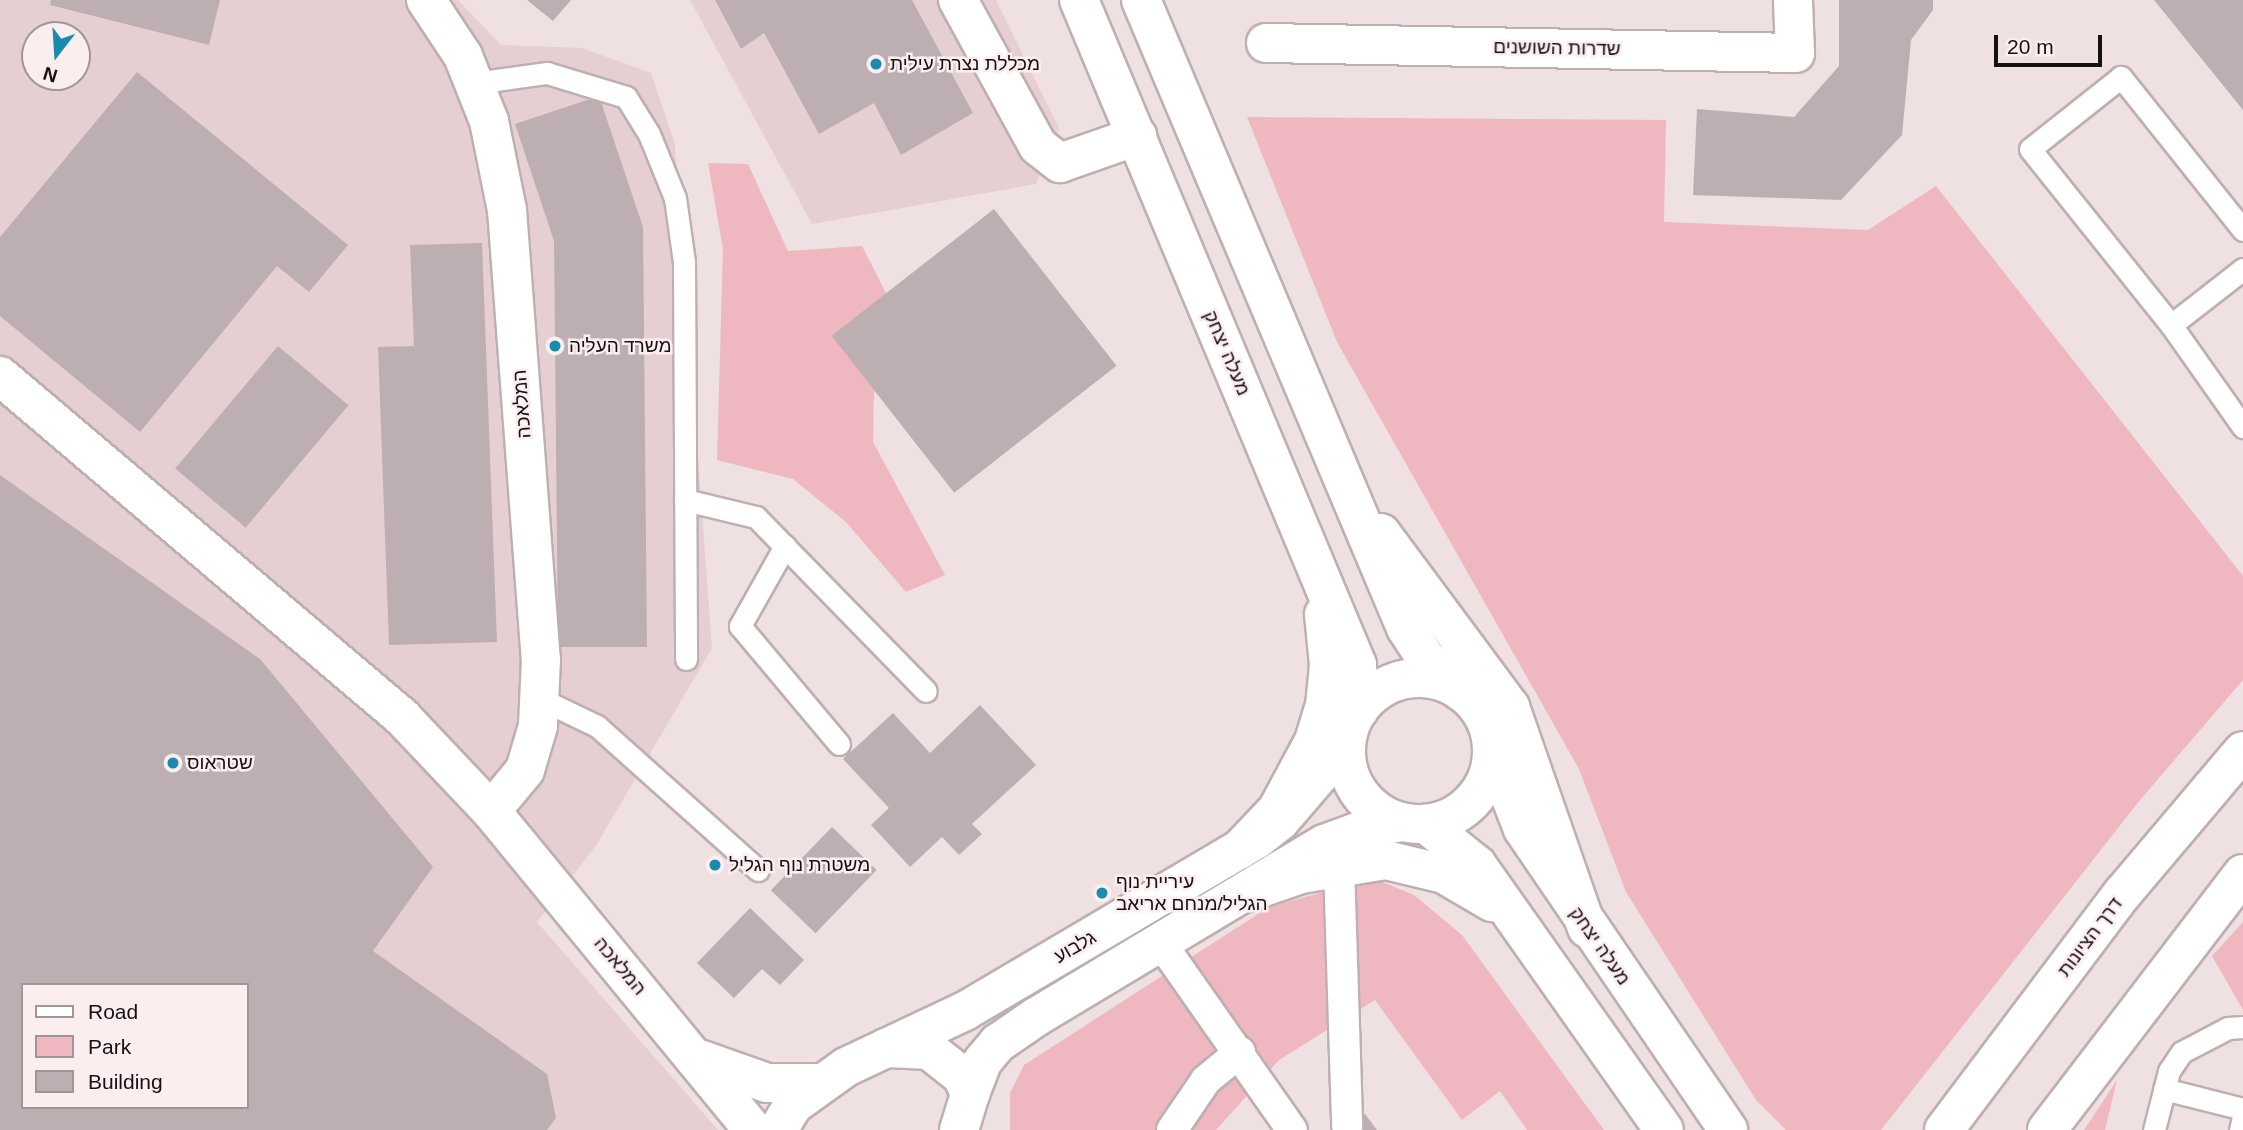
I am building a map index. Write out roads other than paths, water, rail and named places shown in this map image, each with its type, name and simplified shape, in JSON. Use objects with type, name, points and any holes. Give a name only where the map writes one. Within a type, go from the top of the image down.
[{"type":"main road","name":"המלאכה","points":[[426,0],[463,56],[489,121],[507,210],[541,659],[538,726],[525,770],[491,811]]},
{"type":"main road","points":[[958,0],[1038,146],[1060,163],[1137,136]]},
{"type":"main road","name":"מעלה יצחק","points":[[1079,0],[1357,665],[1353,727]]},
{"type":"main road","points":[[1141,0],[1406,628],[1425,657],[1478,706],[1489,727],[1492,750],[1489,772],[1474,800],[1448,818],[1414,823]]},
{"type":"main road","name":"שדרות השושנים","points":[[1266,43],[1794,52],[1793,0]]},
{"type":"main road","name":"המלאכה","points":[[0,376],[333,655],[402,717],[491,811],[753,1130]]},
{"type":"main road","points":[[1343,480],[1510,707],[1587,928]]},
{"type":"main road","points":[[1240,850],[1277,810],[1301,771],[1325,706],[1329,665],[1320,574]]},
{"type":"main road","points":[[1460,691],[1417,678],[1394,682],[1375,693],[1353,727],[1354,784],[1374,807],[1414,823],[1477,865],[1664,1130]]},
{"type":"main road","name":"גלבוע","points":[[778,1130],[793,1105],[821,1083],[884,1049],[965,1011],[1240,850],[1280,821],[1353,727]]},
{"type":"main road","name":"מעלה יצחק","points":[[1492,750],[1523,829],[1587,928],[1728,1130]]},
{"type":"main road","name":"דרך הציונות","points":[[1944,1130],[2122,894],[2243,751]]},
{"type":"main road","name":"גלבוע","points":[[966,1116],[982,1062],[998,1043],[1324,844],[1368,828],[1414,823]]},
{"type":"main road","points":[[1249,892],[1339,866],[1386,860],[1444,874],[1475,889],[1519,922]]},
{"type":"main road","points":[[2047,1130],[2243,874]]},
{"type":"main road","points":[[884,1049],[929,1050],[945,1058],[962,1076],[966,1116]]},
{"type":"main road","name":"המלאכה","points":[[694,1056],[732,1074],[767,1083],[821,1083]]},
{"type":"street","points":[[1339,866],[1348,1127]]},
{"type":"street","points":[[1161,943],[1240,1052],[1292,1130]]},
{"type":"street","points":[[1172,1130],[1206,1080],[1240,1052]]},
{"type":"lane","points":[[474,83],[547,73],[626,97],[649,134],[675,198],[684,262],[686,659]]},
{"type":"lane","points":[[2243,230],[2121,76],[2030,149],[2171,325],[2243,427]]},
{"type":"lane","points":[[2171,325],[2243,269]]},
{"type":"lane","points":[[685,500],[757,517],[926,691]]},
{"type":"lane","points":[[785,546],[740,626],[839,744]]},
{"type":"lane","points":[[539,698],[597,726],[758,870]]},
{"type":"lane","points":[[2154,1130],[2164,1089],[2182,1052],[2228,1028],[2243,1027]]},
{"type":"lane","points":[[2164,1089],[2243,1109]]},
{"type":"lane","points":[[2240,1130],[2243,1117]]},
{"type":"place","name":"מכללת נצרת עילית","points":[[876,64]]},
{"type":"place","name":"משרד העליה","points":[[555,346]]},
{"type":"place","name":"שטראוס","points":[[173,763]]},
{"type":"place","name":"משטרת נוף הגליל","points":[[715,865]]},
{"type":"place","name":"עיריית נוף הגליל/מנחם אריאב","points":[[1102,893]]}]
